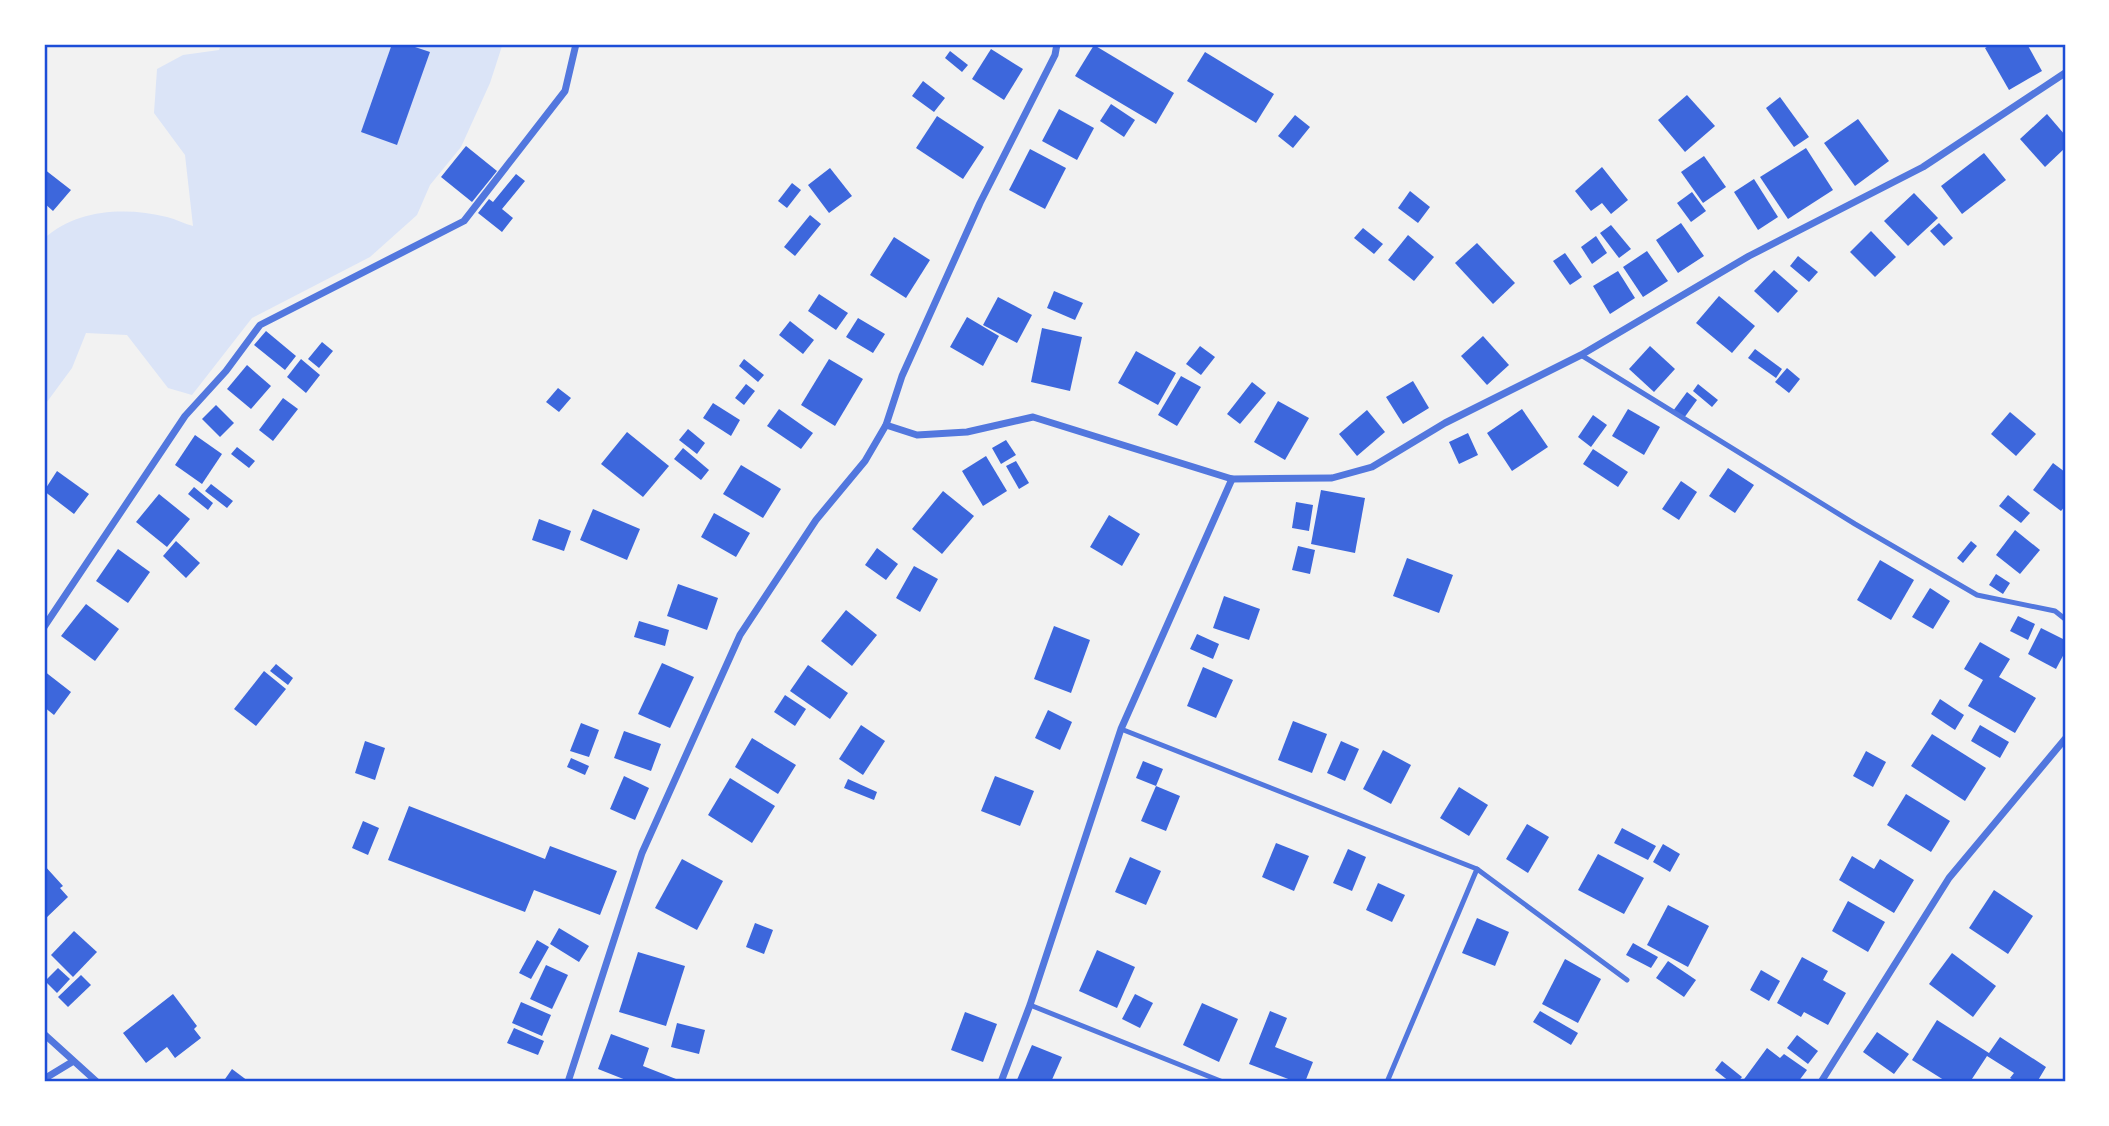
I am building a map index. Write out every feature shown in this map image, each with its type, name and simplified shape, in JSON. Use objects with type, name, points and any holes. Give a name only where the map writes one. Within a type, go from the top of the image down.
[{"type":"street","points":[[44,627],[185,416],[226,371],[260,325],[464,221],[565,91],[576,44]]},
{"type":"street","points":[[568,1082],[642,853],[740,635],[816,520],[865,461],[886,425],[913,351],[980,203],[1055,55],[1057,44]]},
{"type":"street","points":[[886,425],[917,435],[967,432],[1033,417],[1232,479],[1332,478],[1372,467],[1445,423],[1581,355],[1749,256],[1923,167],[2065,73]]},
{"type":"street","points":[[1001,1082],[1030,1004],[1121,729],[1232,479]]},
{"type":"street","points":[[1821,1082],[1949,878],[2065,739]]},
{"type":"street","points":[[44,1034],[97,1082]]},
{"type":"street","points":[[44,1079],[72,1062]]},
{"type":"lane","points":[[1581,355],[1843,517],[1978,595],[2054,611],[2065,619]]},
{"type":"lane","points":[[1121,729],[1477,869],[1627,980]]},
{"type":"lane","points":[[1387,1082],[1477,869]]},
{"type":"lane","points":[[1030,1004],[1223,1082]]},
{"type":"shaded area","points":[[221,44],[502,46],[490,83],[461,147],[430,185],[417,215],[370,257],[252,318],[192,395],[168,388],[127,335],[86,333],[72,368],[44,406],[44,239],[71,222],[102,213],[151,214],[193,226],[185,155],[154,113],[157,69],[183,55],[219,50]]},
{"type":"building","points":[[392,44],[406,44],[430,52],[397,145],[361,132]]},
{"type":"building","points":[[1992,44],[2027,44],[2042,71],[2009,90],[1985,48]]},
{"type":"building","points":[[1094,45],[1174,93],[1156,124],[1075,76]]},
{"type":"building","points":[[991,49],[1023,69],[1004,100],[972,79]]},
{"type":"building","points":[[950,51],[968,65],[962,72],[945,58]]},
{"type":"building","points":[[1205,52],[1274,94],[1256,123],[1187,81]]},
{"type":"building","points":[[923,81],[945,98],[934,112],[912,96]]},
{"type":"building","points":[[1687,95],[1715,126],[1685,152],[1658,120]]},
{"type":"building","points":[[1780,97],[1809,137],[1794,147],[1766,108]]},
{"type":"building","points":[[1111,104],[1135,120],[1124,137],[1100,121]]},
{"type":"building","points":[[1059,109],[1094,128],[1077,160],[1042,141]]},
{"type":"building","points":[[2047,114],[2065,135],[2065,148],[2045,167],[2020,139]]},
{"type":"building","points":[[1295,115],[1310,127],[1293,148],[1278,136]]},
{"type":"building","points":[[937,116],[984,147],[963,179],[916,148]]},
{"type":"building","points":[[1858,119],[1889,161],[1855,186],[1824,143]]},
{"type":"building","points":[[466,146],[497,171],[472,202],[441,177]]},
{"type":"building","points":[[1806,148],[1833,190],[1788,219],[1760,177]]},
{"type":"building","points":[[1030,149],[1066,168],[1045,209],[1009,190]]},
{"type":"building","points":[[1984,153],[2006,180],[1962,214],[1941,186]]},
{"type":"building","points":[[1704,156],[1726,187],[1703,203],[1681,172]]},
{"type":"building","points":[[1602,167],[1628,200],[1611,214],[1602,203],[1591,211],[1575,191]]},
{"type":"building","points":[[830,168],[852,196],[829,213],[808,185]]},
{"type":"building","points":[[44,169],[71,190],[53,211],[44,203]]},
{"type":"building","points":[[516,174],[525,181],[502,209],[513,218],[502,232],[478,213],[489,199],[493,202]]},
{"type":"building","points":[[1754,179],[1778,217],[1758,230],[1734,192]]},
{"type":"building","points":[[792,183],[801,190],[787,208],[778,201]]},
{"type":"building","points":[[1410,191],[1430,207],[1418,223],[1398,208]]},
{"type":"building","points":[[1692,192],[1706,211],[1691,222],[1677,203]]},
{"type":"building","points":[[1914,193],[1938,218],[1908,246],[1884,221]]},
{"type":"building","points":[[810,215],[821,224],[795,256],[784,247]]},
{"type":"building","points":[[1681,223],[1704,256],[1678,273],[1656,240]]},
{"type":"building","points":[[1939,223],[1953,238],[1944,246],[1930,231]]},
{"type":"building","points":[[1611,225],[1631,249],[1619,258],[1600,233]]},
{"type":"building","points":[[1363,228],[1383,244],[1374,254],[1354,238]]},
{"type":"building","points":[[1871,231],[1896,257],[1875,277],[1850,252]]},
{"type":"building","points":[[1408,235],[1434,257],[1414,281],[1388,260]]},
{"type":"building","points":[[1596,236],[1607,253],[1592,264],[1581,247]]},
{"type":"building","points":[[894,237],[930,260],[906,298],[870,275]]},
{"type":"building","points":[[1477,243],[1515,283],[1493,304],[1455,263]]},
{"type":"building","points":[[1647,251],[1668,281],[1643,297],[1623,267]]},
{"type":"building","points":[[1565,253],[1582,277],[1570,285],[1553,261]]},
{"type":"building","points":[[1798,256],[1818,272],[1809,282],[1790,266]]},
{"type":"building","points":[[1774,270],[1798,291],[1778,313],[1754,291]]},
{"type":"building","points":[[1618,271],[1635,298],[1610,314],[1593,286]]},
{"type":"building","points":[[1054,291],[1083,303],[1075,320],[1047,308]]},
{"type":"building","points":[[819,294],[848,313],[836,330],[808,311]]},
{"type":"building","points":[[1719,296],[1755,326],[1732,353],[1696,323]]},
{"type":"building","points":[[998,297],[1032,315],[1017,343],[983,325]]},
{"type":"building","points":[[967,317],[999,336],[983,366],[950,347]]},
{"type":"building","points":[[858,318],[885,334],[873,353],[846,337]]},
{"type":"building","points":[[790,321],[814,340],[803,354],[779,335]]},
{"type":"building","points":[[1042,328],[1082,337],[1070,391],[1031,382]]},
{"type":"building","points":[[266,331],[296,356],[285,370],[254,345]]},
{"type":"building","points":[[1483,336],[1509,365],[1487,385],[1461,356]]},
{"type":"building","points":[[322,342],[333,351],[319,368],[308,359]]},
{"type":"building","points":[[1200,346],[1215,357],[1201,375],[1186,364]]},
{"type":"building","points":[[1650,346],[1675,369],[1654,392],[1629,369]]},
{"type":"building","points":[[1755,349],[1782,369],[1776,378],[1748,358]]},
{"type":"building","points":[[1136,351],[1176,373],[1158,405],[1118,383]]},
{"type":"building","points":[[301,359],[320,375],[306,393],[287,377]]},
{"type":"building","points":[[744,359],[764,375],[758,382],[739,366]]},
{"type":"building","points":[[829,359],[863,379],[835,426],[801,405]]},
{"type":"building","points":[[247,365],[271,386],[251,409],[227,389]]},
{"type":"building","points":[[1787,368],[1800,379],[1789,393],[1775,382]]},
{"type":"building","points":[[1181,376],[1201,387],[1177,426],[1158,415]]},
{"type":"building","points":[[1413,381],[1429,408],[1403,424],[1386,397]]},
{"type":"building","points":[[1252,382],[1266,393],[1240,424],[1227,414]]},
{"type":"building","points":[[746,384],[755,391],[744,405],[735,398]]},
{"type":"building","points":[[1698,384],[1718,400],[1712,407],[1693,391]]},
{"type":"building","points":[[558,388],[571,398],[559,412],[546,402]]},
{"type":"building","points":[[1687,392],[1697,400],[1684,418],[1673,411]]},
{"type":"building","points":[[283,398],[298,409],[273,441],[259,430]]},
{"type":"building","points":[[1278,401],[1309,418],[1285,460],[1254,442]]},
{"type":"building","points":[[713,403],[740,420],[731,436],[703,418]]},
{"type":"building","points":[[216,405],[234,423],[220,437],[202,419]]},
{"type":"building","points":[[779,409],[813,433],[801,449],[767,426]]},
{"type":"building","points":[[1522,409],[1548,447],[1512,471],[1487,433]]},
{"type":"building","points":[[1628,409],[1660,427],[1644,455],[1612,436]]},
{"type":"building","points":[[1367,410],[1385,432],[1357,456],[1339,434]]},
{"type":"building","points":[[2010,412],[2036,434],[2016,456],[1991,434]]},
{"type":"building","points":[[1593,415],[1607,425],[1591,447],[1578,437]]},
{"type":"building","points":[[688,429],[705,443],[697,454],[679,440]]},
{"type":"building","points":[[627,432],[669,466],[643,497],[601,464]]},
{"type":"building","points":[[1468,433],[1478,455],[1459,464],[1449,442]]},
{"type":"building","points":[[195,435],[222,454],[202,484],[175,465]]},
{"type":"building","points":[[1006,440],[1016,455],[1001,464],[992,448]]},
{"type":"building","points":[[237,447],[255,461],[249,468],[231,454]]},
{"type":"building","points":[[683,448],[709,470],[701,480],[674,459]]},
{"type":"building","points":[[1593,449],[1628,472],[1618,487],[1583,464]]},
{"type":"building","points":[[986,456],[1007,491],[983,506],[962,471]]},
{"type":"building","points":[[1016,461],[1029,483],[1019,489],[1006,466]]},
{"type":"building","points":[[2053,463],[2065,472],[2065,506],[2061,511],[2033,490]]},
{"type":"building","points":[[741,465],[781,489],[763,518],[723,494]]},
{"type":"building","points":[[1728,468],[1754,485],[1735,513],[1709,496]]},
{"type":"building","points":[[57,471],[89,494],[74,514],[44,491]]},
{"type":"building","points":[[1681,481],[1697,492],[1679,520],[1662,509]]},
{"type":"building","points":[[211,484],[233,501],[227,508],[205,491]]},
{"type":"building","points":[[194,487],[213,503],[208,510],[188,494]]},
{"type":"building","points":[[1321,490],[1365,498],[1355,553],[1311,544]]},
{"type":"building","points":[[943,491],[974,516],[942,554],[912,529]]},
{"type":"building","points":[[159,494],[190,519],[167,547],[136,522]]},
{"type":"building","points":[[2008,495],[2030,513],[2021,523],[1999,506]]},
{"type":"building","points":[[1296,502],[1313,505],[1309,531],[1292,528]]},
{"type":"building","points":[[593,509],[640,529],[627,560],[580,540]]},
{"type":"building","points":[[714,513],[750,533],[736,557],[701,537]]},
{"type":"building","points":[[1109,515],[1140,534],[1122,566],[1090,547]]},
{"type":"building","points":[[539,519],[571,531],[564,551],[532,540]]},
{"type":"building","points":[[2015,530],[2040,550],[2020,574],[1996,555]]},
{"type":"building","points":[[176,541],[200,563],[186,578],[163,556]]},
{"type":"building","points":[[1971,541],[1977,546],[1963,563],[1957,558]]},
{"type":"building","points":[[1298,546],[1315,550],[1310,574],[1292,570]]},
{"type":"building","points":[[877,548],[898,564],[886,580],[865,565]]},
{"type":"building","points":[[118,549],[150,572],[128,603],[96,581]]},
{"type":"building","points":[[1407,558],[1453,575],[1439,613],[1393,596]]},
{"type":"building","points":[[1880,560],[1914,580],[1891,620],[1857,600]]},
{"type":"building","points":[[914,566],[938,579],[920,612],[896,598]]},
{"type":"building","points":[[1996,574],[2010,583],[2003,594],[1989,585]]},
{"type":"building","points":[[678,584],[718,598],[707,630],[667,616]]},
{"type":"building","points":[[1930,588],[1950,601],[1933,629],[1912,617]]},
{"type":"building","points":[[1224,596],[1260,609],[1249,640],[1213,628]]},
{"type":"building","points":[[86,604],[119,629],[95,661],[61,636]]},
{"type":"building","points":[[846,610],[877,635],[852,666],[821,641]]},
{"type":"building","points":[[2018,616],[2035,624],[2028,640],[2010,631]]},
{"type":"building","points":[[639,621],[669,630],[665,646],[634,637]]},
{"type":"building","points":[[1054,626],[1090,640],[1071,693],[1034,679]]},
{"type":"building","points":[[2041,628],[2065,640],[2065,652],[2056,669],[2028,654]]},
{"type":"building","points":[[1197,634],[1219,644],[1213,659],[1190,649]]},
{"type":"building","points":[[1980,642],[2010,659],[1999,677],[2036,698],[2015,733],[1968,706],[1983,680],[1964,669]]},
{"type":"building","points":[[662,663],[694,677],[670,728],[638,714]]},
{"type":"building","points":[[276,664],[293,678],[288,685],[270,671]]},
{"type":"building","points":[[808,665],[848,693],[830,719],[790,691]]},
{"type":"building","points":[[1203,667],[1233,680],[1216,718],[1187,706]]},
{"type":"building","points":[[44,671],[71,692],[54,715],[44,707]]},
{"type":"building","points":[[264,671],[286,689],[256,726],[234,709]]},
{"type":"building","points":[[785,695],[806,709],[795,726],[774,712]]},
{"type":"building","points":[[1940,699],[1964,715],[1955,730],[1931,714]]},
{"type":"building","points":[[1048,710],[1072,722],[1060,750],[1035,738]]},
{"type":"building","points":[[1293,721],[1327,734],[1312,773],[1278,760]]},
{"type":"building","points":[[581,723],[599,730],[589,757],[570,751]]},
{"type":"building","points":[[861,725],[885,741],[863,775],[839,759]]},
{"type":"building","points":[[1980,725],[2009,742],[2000,758],[1971,741]]},
{"type":"building","points":[[624,731],[661,744],[651,771],[614,758]]},
{"type":"building","points":[[1932,734],[1986,768],[1965,801],[1911,766]]},
{"type":"building","points":[[752,738],[796,765],[778,794],[735,767]]},
{"type":"building","points":[[365,741],[385,748],[375,780],[355,773]]},
{"type":"building","points":[[1341,741],[1359,749],[1345,781],[1327,773]]},
{"type":"building","points":[[1383,750],[1411,765],[1391,804],[1363,789]]},
{"type":"building","points":[[1866,751],[1886,762],[1873,787],[1853,776]]},
{"type":"building","points":[[571,758],[589,766],[585,775],[567,767]]},
{"type":"building","points":[[1143,761],[1163,769],[1156,786],[1136,778]]},
{"type":"building","points":[[624,776],[649,788],[635,820],[610,809]]},
{"type":"building","points":[[995,776],[1034,791],[1020,826],[981,811]]},
{"type":"building","points":[[730,778],[775,806],[752,843],[708,815]]},
{"type":"building","points":[[848,779],[877,792],[874,800],[844,788]]},
{"type":"building","points":[[1156,786],[1180,796],[1166,831],[1141,821]]},
{"type":"building","points":[[1459,787],[1488,805],[1469,836],[1440,818]]},
{"type":"building","points":[[1906,794],[1950,821],[1931,852],[1887,825]]},
{"type":"building","points":[[409,806],[545,859],[550,846],[617,871],[600,915],[534,890],[525,912],[388,860]]},
{"type":"building","points":[[363,821],[379,828],[368,855],[352,848]]},
{"type":"building","points":[[1527,824],[1549,837],[1528,873],[1506,859]]},
{"type":"building","points":[[1622,828],[1656,846],[1648,860],[1614,843]]},
{"type":"building","points":[[1276,843],[1309,856],[1294,891],[1262,877]]},
{"type":"building","points":[[1663,844],[1680,854],[1670,872],[1653,862]]},
{"type":"building","points":[[1348,849],[1366,857],[1352,891],[1333,883]]},
{"type":"building","points":[[1598,854],[1644,878],[1624,914],[1578,890]]},
{"type":"building","points":[[1852,856],[1874,869],[1880,859],[1914,880],[1894,913],[1839,880]]},
{"type":"building","points":[[1130,857],[1161,871],[1146,905],[1115,892]]},
{"type":"building","points":[[682,859],[723,881],[697,930],[655,908]]},
{"type":"building","points":[[44,865],[63,886],[60,888],[68,897],[44,920]]},
{"type":"building","points":[[1378,883],[1405,895],[1392,922],[1366,910]]},
{"type":"building","points":[[1994,890],[2033,916],[2008,954],[1969,928]]},
{"type":"building","points":[[1848,901],[1885,922],[1868,952],[1832,931]]},
{"type":"building","points":[[1668,905],[1709,926],[1688,967],[1647,945]]},
{"type":"building","points":[[1477,918],[1509,932],[1495,966],[1462,953]]},
{"type":"building","points":[[755,923],[773,930],[764,954],[746,947]]},
{"type":"building","points":[[559,928],[589,946],[579,962],[550,944]]},
{"type":"building","points":[[74,931],[97,952],[73,977],[51,955]]},
{"type":"building","points":[[537,940],[549,947],[531,979],[519,973]]},
{"type":"building","points":[[1633,943],[1658,957],[1651,968],[1626,955]]},
{"type":"building","points":[[1097,950],[1135,967],[1117,1008],[1079,991]]},
{"type":"building","points":[[638,952],[685,966],[666,1026],[619,1012]]},
{"type":"building","points":[[1952,953],[1996,986],[1973,1017],[1929,984]]},
{"type":"building","points":[[1802,957],[1828,971],[1823,980],[1846,993],[1828,1025],[1804,1012],[1801,1017],[1777,1003]]},
{"type":"building","points":[[1565,959],[1601,979],[1578,1023],[1542,1004]]},
{"type":"building","points":[[1668,961],[1696,980],[1684,997],[1656,978]]},
{"type":"building","points":[[546,965],[568,975],[552,1009],[530,999]]},
{"type":"building","points":[[58,968],[70,979],[57,993],[45,981]]},
{"type":"building","points":[[1761,970],[1780,981],[1769,1001],[1750,990]]},
{"type":"building","points":[[81,975],[91,985],[68,1007],[58,997]]},
{"type":"building","points":[[173,994],[197,1026],[194,1029],[201,1038],[175,1058],[167,1047],[146,1063],[123,1033]]},
{"type":"building","points":[[1135,994],[1153,1003],[1140,1028],[1122,1019]]},
{"type":"building","points":[[521,1002],[551,1015],[542,1036],[512,1023]]},
{"type":"building","points":[[1202,1003],[1238,1019],[1219,1062],[1183,1045]]},
{"type":"building","points":[[1270,1011],[1287,1018],[1275,1047],[1313,1062],[1305,1082],[1296,1082],[1249,1064]]},
{"type":"building","points":[[1540,1011],[1578,1033],[1571,1045],[1533,1022]]},
{"type":"building","points":[[965,1012],[997,1024],[983,1062],[951,1050]]},
{"type":"building","points":[[1937,1020],[1989,1053],[2000,1037],[2046,1067],[2037,1082],[2017,1082],[2010,1078],[2014,1073],[1987,1056],[1970,1082],[1947,1082],[1912,1060]]},
{"type":"building","points":[[677,1023],[705,1030],[699,1054],[671,1047]]},
{"type":"building","points":[[514,1028],[544,1041],[538,1055],[507,1043]]},
{"type":"building","points":[[1877,1032],[1909,1054],[1894,1074],[1863,1052]]},
{"type":"building","points":[[611,1034],[649,1048],[643,1066],[676,1079],[674,1082],[631,1082],[598,1069]]},
{"type":"building","points":[[1797,1035],[1818,1051],[1808,1064],[1787,1048]]},
{"type":"building","points":[[1032,1045],[1062,1057],[1051,1082],[1016,1082]]},
{"type":"building","points":[[1767,1048],[1780,1058],[1784,1054],[1807,1070],[1798,1082],[1742,1082]]},
{"type":"building","points":[[1722,1061],[1742,1077],[1738,1082],[1730,1082],[1715,1070]]},
{"type":"building","points":[[232,1069],[248,1081],[223,1082]]}]
